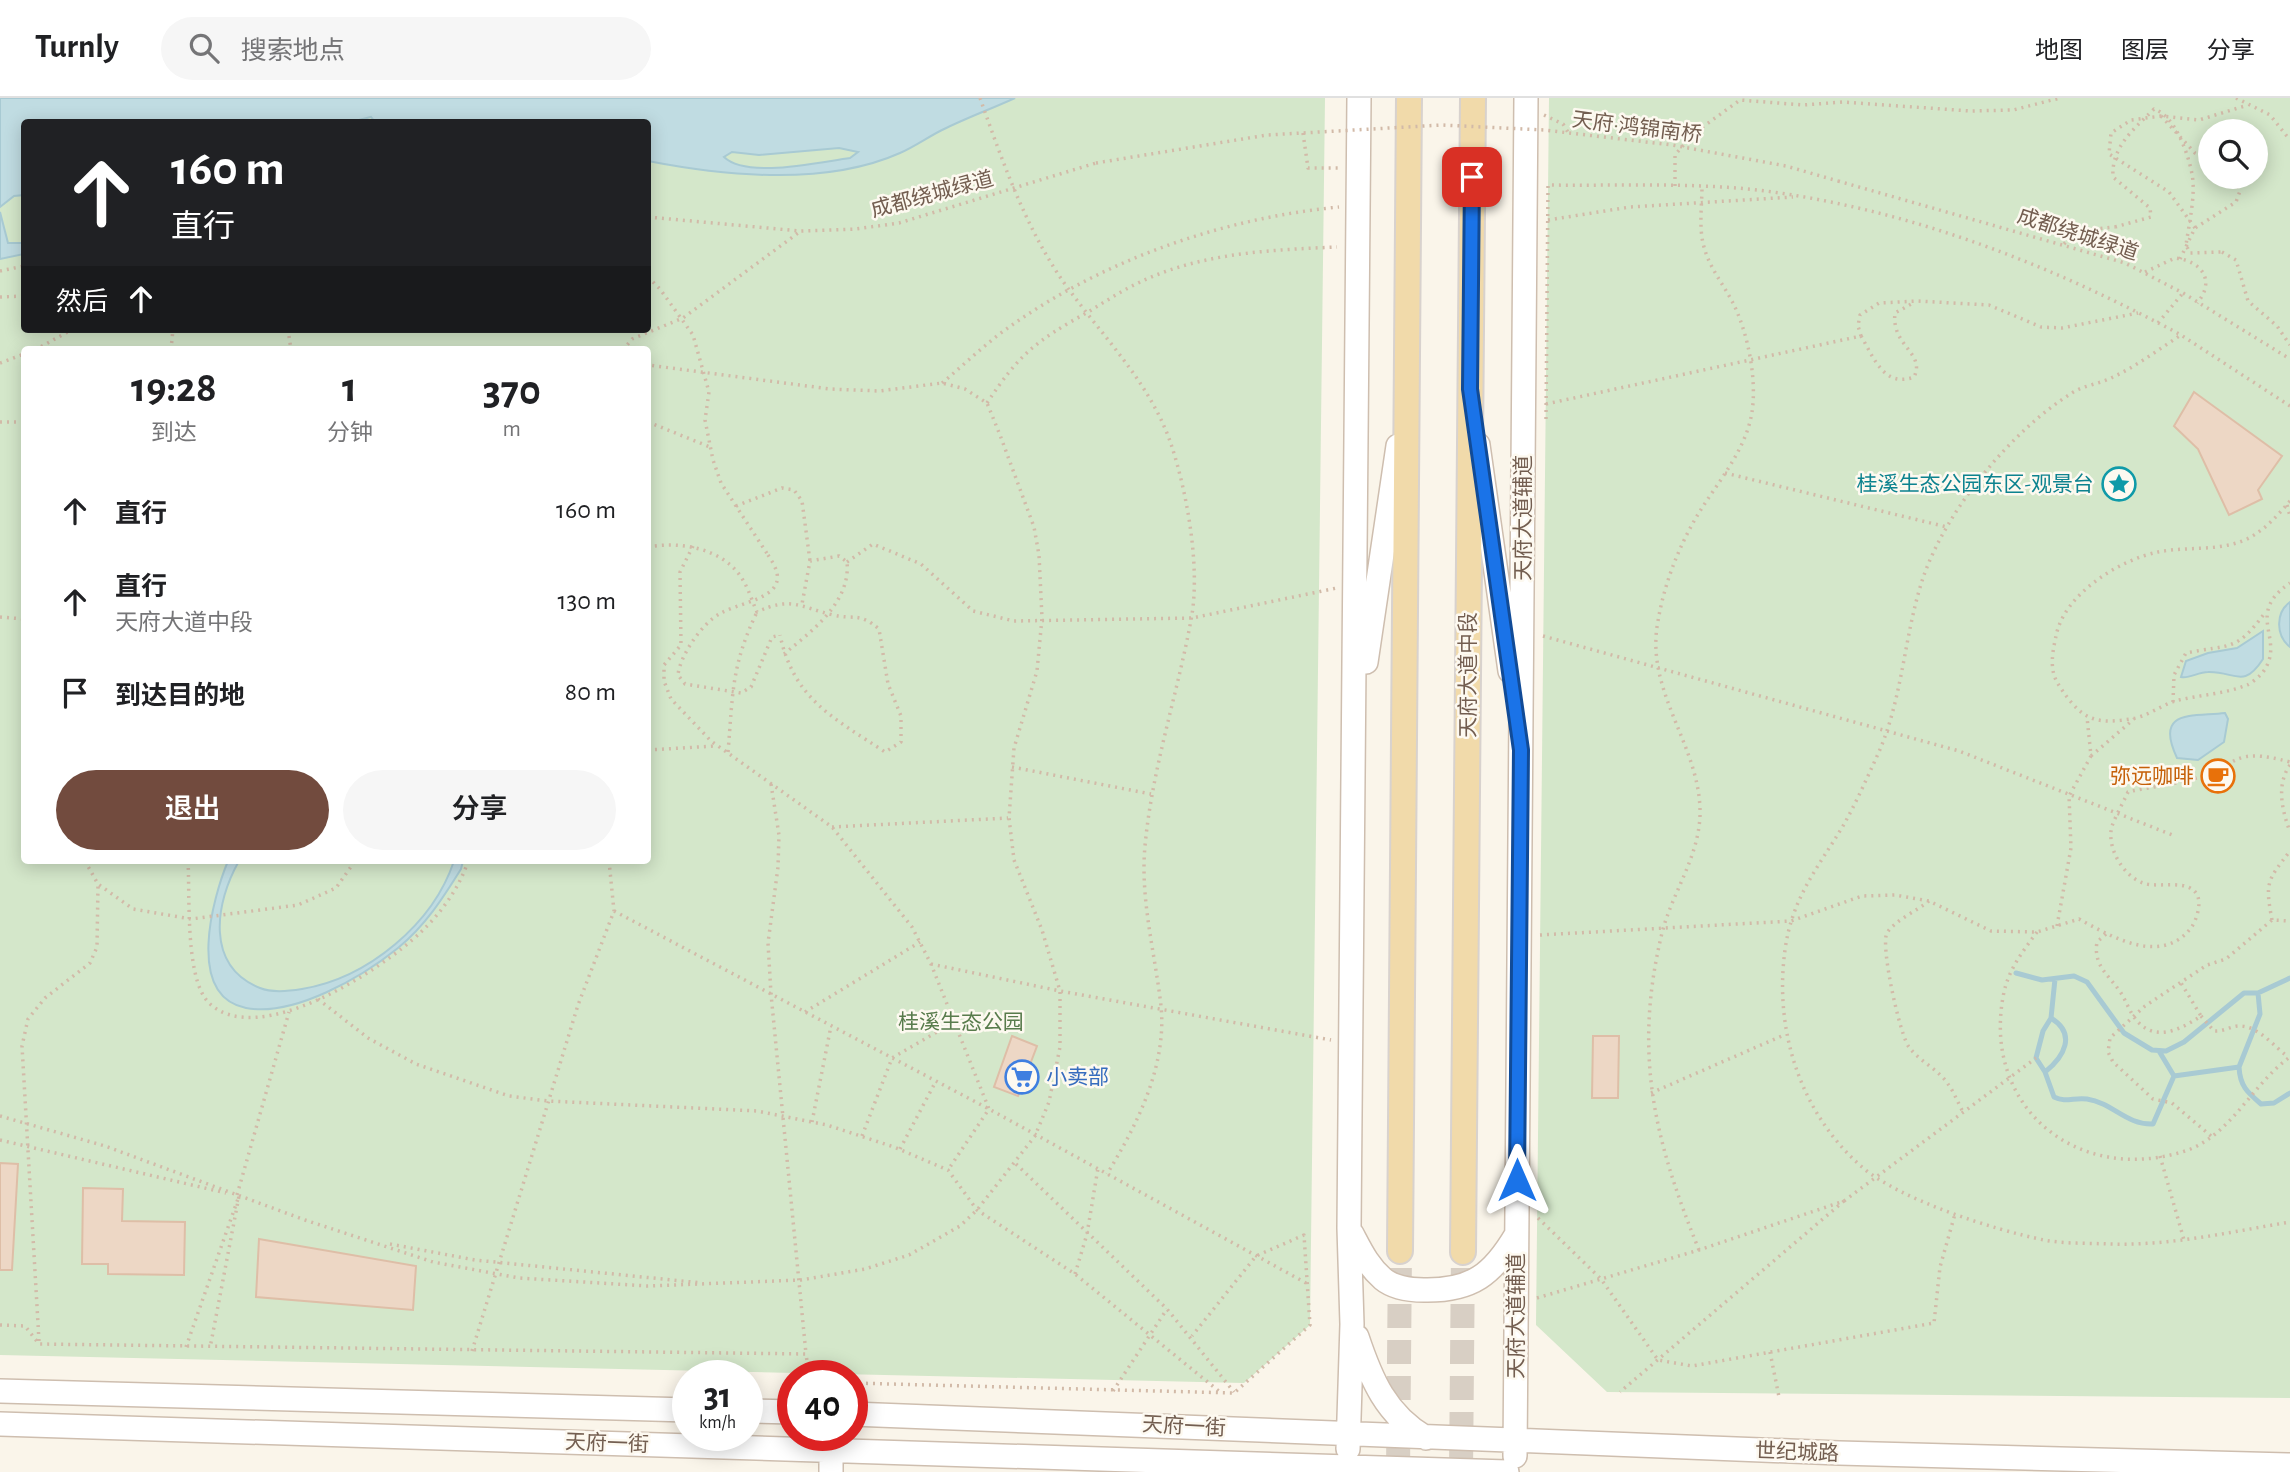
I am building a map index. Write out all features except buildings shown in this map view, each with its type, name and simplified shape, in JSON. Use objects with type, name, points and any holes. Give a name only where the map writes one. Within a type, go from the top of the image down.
[{"type":"main road","points":[[1400,1251],[1409,98]]},
{"type":"main road","name":"天府大道中段","points":[[1463,1252],[1473,98]]},
{"type":"street","points":[[1347,1469],[1352,1324],[1349,1228],[1359,98]]},
{"type":"street","name":"天府大道辅道","points":[[1514,1472],[1521,750],[1532,105]]},
{"type":"street","points":[[1353,745],[1407,388]]},
{"type":"street","points":[[1470,389],[1521,750]]},
{"type":"street","points":[[1349,1228],[1366,1262],[1385,1281],[1409,1290],[1440,1291],[1470,1284],[1500,1261],[1517,1234]]},
{"type":"street","points":[[1352,1324],[1378,1392],[1392,1412],[1423,1437],[1514,1472]]},
{"type":"street","name":"天府一街","points":[[0,1391],[672,1410]]},
{"type":"street","name":"天府一街","points":[[868,1414],[1046,1419],[1515,1441]]},
{"type":"street","name":"天府一街","points":[[0,1424],[855,1462],[1507,1472]]},
{"type":"street","points":[[1348,1434],[1387,1449],[1426,1471]]},
{"type":"street","name":"世纪城路","points":[[1515,1441],[2290,1465]]},
{"type":"path","points":[[980,98],[1028,220],[1069,290],[1149,394],[1170,440],[1185,487],[1192,618],[1151,794],[1144,850],[1146,894],[1161,1009],[1157,1059],[1147,1096],[1131,1135],[1107,1174]]},
{"type":"path","points":[[1675,186],[1675,155],[1693,134],[1740,100],[1803,105],[1843,102],[1970,111],[2013,110],[2060,98]]},
{"type":"path","points":[[2236,98],[2270,115],[2290,140]]},
{"type":"path","points":[[1532,105],[1563,124],[1569,134]]},
{"type":"path","points":[[2195,228],[2168,192],[2109,155],[2111,133],[2131,120],[2161,116],[2199,120],[2248,105]]},
{"type":"path","points":[[2064,244],[2077,231],[2115,227],[2151,217],[2150,208],[2113,177],[2112,164],[2127,136],[2154,110],[2163,113],[2175,130],[2193,175],[2186,245],[2190,253],[2222,252],[2236,260],[2248,301],[2277,326],[2290,345]]},
{"type":"path","points":[[2161,116],[2198,155]]},
{"type":"path","name":"天府·鸿锦南桥","points":[[1096,163],[1209,143],[1303,133],[1442,125],[1672,145],[1786,166],[1839,181]]},
{"type":"path","points":[[1303,133],[1308,168],[1346,168]]},
{"type":"path","name":"成都绕城绿道","points":[[651,217],[800,232],[899,223],[1096,163]]},
{"type":"path","name":"成都绕城绿道","points":[[1839,181],[2125,263],[2182,293],[2290,359]]},
{"type":"path","points":[[1548,185],[1702,187],[1801,197],[1831,201],[1953,234],[2039,266],[2158,323],[2181,335],[2290,407]]},
{"type":"path","points":[[1699,1250],[1665,1160],[1651,1093],[1650,1014],[1655,965],[1663,928],[1692,854],[1700,817],[1698,787],[1688,751],[1669,711],[1657,668],[1657,623],[1681,545],[1725,473],[1740,445],[1752,413],[1744,329],[1733,303],[1713,272],[1702,241],[1702,187]]},
{"type":"path","points":[[2180,259],[2195,228],[2236,202],[2239,189]]},
{"type":"path","points":[[1548,220],[1702,200],[1801,197]]},
{"type":"path","points":[[942,383],[1011,326],[1069,290],[1136,257],[1206,233],[1324,209]]},
{"type":"path","points":[[651,331],[683,318],[800,232]]},
{"type":"path","points":[[987,403],[1012,365],[1050,332],[1135,284],[1198,262],[1261,250],[1324,248]]},
{"type":"path","points":[[2144,272],[2165,261],[2180,259],[2204,272],[2206,293],[2197,303]]},
{"type":"path","points":[[0,271],[21,267]]},
{"type":"path","points":[[651,281],[683,318],[693,335],[709,392],[705,420],[721,483],[778,570],[777,581],[771,591],[718,614],[679,664],[678,675],[685,684],[741,692],[751,687],[772,637],[780,635],[796,682],[828,714],[886,752],[901,742],[901,716],[888,684],[879,629],[864,616],[828,613],[802,604],[772,605],[757,612],[741,645],[733,676],[728,753]]},
{"type":"path","points":[[2158,323],[2182,293]]},
{"type":"path","points":[[0,297],[21,296]]},
{"type":"path","points":[[1917,301],[1895,313],[1893,325],[1897,337],[1917,361],[1918,368],[1914,377],[1903,381],[1891,379],[1881,370],[1858,326],[1860,315],[1879,303],[1917,301],[1989,305],[2040,327],[2062,328],[2138,313]]},
{"type":"path","points":[[42,346],[66,333]]},
{"type":"path","points":[[626,346],[632,339],[647,333]]},
{"type":"path","points":[[2181,335],[2112,378],[2075,391],[2039,417],[2003,452],[1948,527],[1924,576],[1886,731],[1859,796],[1814,868],[1796,903],[1782,986],[1785,1035],[1799,1077],[1824,1123],[1862,1167],[1902,1193],[1955,1214],[2045,1240],[2112,1244],[2184,1240],[2290,1222]]},
{"type":"path","points":[[1546,404],[1861,336]]},
{"type":"path","points":[[0,363],[21,355]]},
{"type":"path","points":[[0,1116],[105,1146],[239,1196],[433,1262],[496,1274],[635,1286],[801,1280],[865,1269],[909,1255],[960,1226],[977,1210],[1016,1164],[1035,1136],[1048,1102],[1060,1047],[1060,991],[1042,930],[1014,860],[1009,818],[1014,748],[1037,671],[1042,618],[1039,555],[1034,527],[987,403],[965,389],[942,383],[879,391],[830,389],[651,365]]},
{"type":"path","points":[[0,422],[21,422]]},
{"type":"path","points":[[651,423],[710,447]]},
{"type":"path","points":[[1725,473],[1948,527]]},
{"type":"path","points":[[736,506],[782,488],[794,490],[802,501],[810,561],[802,604]]},
{"type":"path","points":[[2288,503],[2290,516]]},
{"type":"path","points":[[2134,719],[2107,722],[2087,717],[2067,697],[2055,678],[2052,655],[2057,628],[2075,602],[2099,579],[2132,560],[2158,552],[2213,548],[2246,539],[2269,525],[2288,503]]},
{"type":"path","points":[[651,546],[663,544],[693,546],[720,558],[741,576],[757,612]]},
{"type":"path","points":[[847,562],[873,544],[921,564],[973,611],[1014,621],[1042,618],[1192,618],[1319,592]]},
{"type":"path","points":[[693,546],[680,572],[681,645],[664,665],[664,681],[671,699],[717,746],[832,827],[873,875],[920,942],[931,964],[989,1109]]},
{"type":"path","points":[[784,653],[821,623],[844,589],[848,576],[847,562],[839,556],[810,561]]},
{"type":"path","points":[[2173,702],[2174,676],[2186,653],[2231,645],[2247,638],[2276,593],[2290,583]]},
{"type":"path","points":[[2057,926],[2071,848],[2069,796],[2091,756],[2134,719],[2173,702],[2249,685],[2264,670],[2270,652],[2265,613]]},
{"type":"path","points":[[0,617],[21,619]]},
{"type":"path","points":[[1544,636],[1959,751],[2175,836]]},
{"type":"path","points":[[2087,717],[2091,756]]},
{"type":"path","points":[[651,750],[717,746]]},
{"type":"path","points":[[1540,935],[1791,921],[1862,896],[1895,895],[1929,901],[1991,931],[2037,932],[2079,919],[2106,934],[2135,945],[2157,947],[2179,940],[2192,926],[2198,910],[2198,898],[2192,889],[2180,885],[2143,883],[2119,862],[2111,844],[2112,828],[2128,792],[2194,779],[2244,755],[2261,754],[2290,763],[2280,790],[2290,832]]},
{"type":"path","points":[[1012,767],[1151,794]]},
{"type":"path","points":[[771,784],[779,835],[778,867],[768,943],[771,994],[807,1360]]},
{"type":"path","points":[[832,827],[1009,818]]},
{"type":"path","points":[[2272,920],[2267,894],[2269,878],[2290,851]]},
{"type":"path","points":[[87,864],[98,884],[133,909],[191,919],[298,905],[336,888],[353,864]]},
{"type":"path","points":[[188,864],[197,982],[209,1002],[233,1016],[261,1017],[289,1011],[318,999],[391,958],[423,930],[449,898],[466,864]]},
{"type":"path","points":[[472,1351],[578,1005],[614,911],[609,864]]},
{"type":"path","points":[[39,1344],[22,1046],[28,1020],[45,998],[90,963],[97,947],[98,884]]},
{"type":"path","points":[[1929,901],[1887,933],[1883,947],[1901,1031],[1909,1047],[1948,1082],[1963,1112]]},
{"type":"path","points":[[614,911],[989,1109],[1306,1283]]},
{"type":"path","points":[[2211,1136],[2172,1103],[2153,1098],[2113,1062],[2108,1052],[2113,1033],[2207,965],[2226,959],[2272,920],[2290,921]]},
{"type":"path","points":[[2037,932],[2014,965],[2004,991],[2000,1018],[2001,1048],[2008,1079],[2042,1128],[2075,1148],[2111,1158],[2160,1156],[2187,1151],[2220,1132],[2271,1071],[2289,1057],[2250,1028],[2238,1025],[2224,1032],[2214,1031],[2201,1016],[2181,983]]},
{"type":"path","points":[[2106,934],[2097,942],[2095,953],[2099,966],[2122,994],[2142,1026],[2154,1032],[2166,1033],[2180,1030],[2201,1016]]},
{"type":"path","points":[[805,1012],[920,942]]},
{"type":"path","points":[[931,964],[1060,991],[1313,1037]]},
{"type":"path","points":[[318,999],[368,1038],[416,1065],[509,1096],[548,1101],[711,1106],[812,1122],[900,1149],[948,1170],[977,1210],[1075,1274],[1150,1332],[1220,1392]]},
{"type":"path","points":[[186,1347],[239,1196],[289,1011]]},
{"type":"path","points":[[862,1136],[892,1058],[954,1022]]},
{"type":"path","points":[[812,1122],[831,1026]]},
{"type":"path","points":[[1651,1093],[1785,1035]]},
{"type":"path","points":[[1620,1392],[1844,1201],[2036,1058]]},
{"type":"path","points":[[900,1149],[936,1081]]},
{"type":"path","points":[[948,1170],[989,1109]]},
{"type":"path","points":[[0,1140],[239,1196]]},
{"type":"path","points":[[2160,1156],[2184,1240]]},
{"type":"path","points":[[1016,1164],[1192,1335],[1234,1393]]},
{"type":"path","points":[[1075,1274],[1087,1234],[1098,1168]]},
{"type":"path","points":[[210,1348],[239,1196]]},
{"type":"path","points":[[1537,1298],[1699,1250],[1844,1201]]},
{"type":"path","points":[[1538,1218],[1601,1279],[1658,1360],[1692,1366],[1934,1323],[1940,1267],[1955,1214]]},
{"type":"path","points":[[868,1383],[1234,1393],[1310,1325],[1304,1235],[1256,1256],[1192,1335]]},
{"type":"path","points":[[380,1242],[500,1263],[725,1284]]},
{"type":"path","points":[[1113,1391],[1167,1309]]},
{"type":"path","points":[[0,1325],[25,1326],[39,1344]]},
{"type":"path","points":[[39,1344],[806,1354]]},
{"type":"path","points":[[1770,1352],[1779,1397]]},
{"type":"green space","name":"桂溪生态公园","points":[[0,98],[1325,98],[1310,1325],[1244,1383],[868,1375],[868,1360],[777,1360],[777,1372],[763,1372],[763,1360],[672,1360],[672,1370],[0,1355]]},
{"type":"green space","points":[[1549,98],[2290,98],[2290,1398],[1607,1392],[1536,1325]]},
{"type":"water","points":[[0,98],[1015,98],[951,126],[900,153],[871,163],[808,174],[775,175],[709,171],[651,162],[651,119],[21,119],[21,195],[14,196],[0,207]],"holes":[[[839,148],[858,152],[850,158],[766,168],[735,164],[724,157],[732,152],[759,155]]]},
{"type":"water","points":[[0,212],[8,243],[21,243],[21,255],[0,259]]},
{"type":"water","points":[[2290,602],[2290,647],[2282,637],[2279,624],[2282,612]]},
{"type":"water","points":[[2263,631],[2263,659],[2250,674],[2238,677],[2208,672],[2181,677],[2186,661],[2208,653],[2237,648]]},
{"type":"water","points":[[2225,713],[2228,719],[2224,742],[2198,760],[2177,758],[2171,742],[2170,731],[2173,723],[2189,716]]},
{"type":"water","points":[[227,864],[238,864],[224,895],[221,914],[223,949],[230,965],[242,978],[260,988],[281,991],[327,983],[374,960],[414,926],[431,906],[453,864],[462,864],[425,921],[398,948],[366,971],[326,992],[306,1001],[265,1009],[246,1008],[227,1000],[215,985],[208,944]]},
{"type":"waterway","points":[[2016,973],[2042,980],[2074,976],[2087,982],[2124,1033],[2152,1050],[2166,1051],[2184,1042],[2244,993],[2258,993],[2290,978]]},
{"type":"waterway","points":[[2051,1018],[2059,1024],[2066,1038],[2062,1053],[2045,1072],[2036,1058],[2043,1031],[2051,1018],[2055,979]]},
{"type":"waterway","points":[[2174,1076],[2239,1067],[2260,1014],[2258,993]]},
{"type":"waterway","points":[[2045,1072],[2054,1097],[2062,1100],[2096,1101],[2127,1118],[2153,1124],[2174,1076],[2159,1051]]},
{"type":"waterway","points":[[2239,1067],[2245,1088],[2261,1104],[2274,1103],[2290,1093]]},
{"type":"tunnel","points":[[1398,1472],[1400,1251]]},
{"type":"tunnel","points":[[1461,1472],[1463,1252]]},
{"type":"place","name":"桂溪生态公园东区-观景台","points":[[2119,484]]},
{"type":"place","name":"弥远咖啡","points":[[2218,776]]},
{"type":"place","name":"小卖部","points":[[1022,1077]]},
{"type":"route","points":[[1472,177],[1470,389],[1521,750],[1517,1180]]}]
